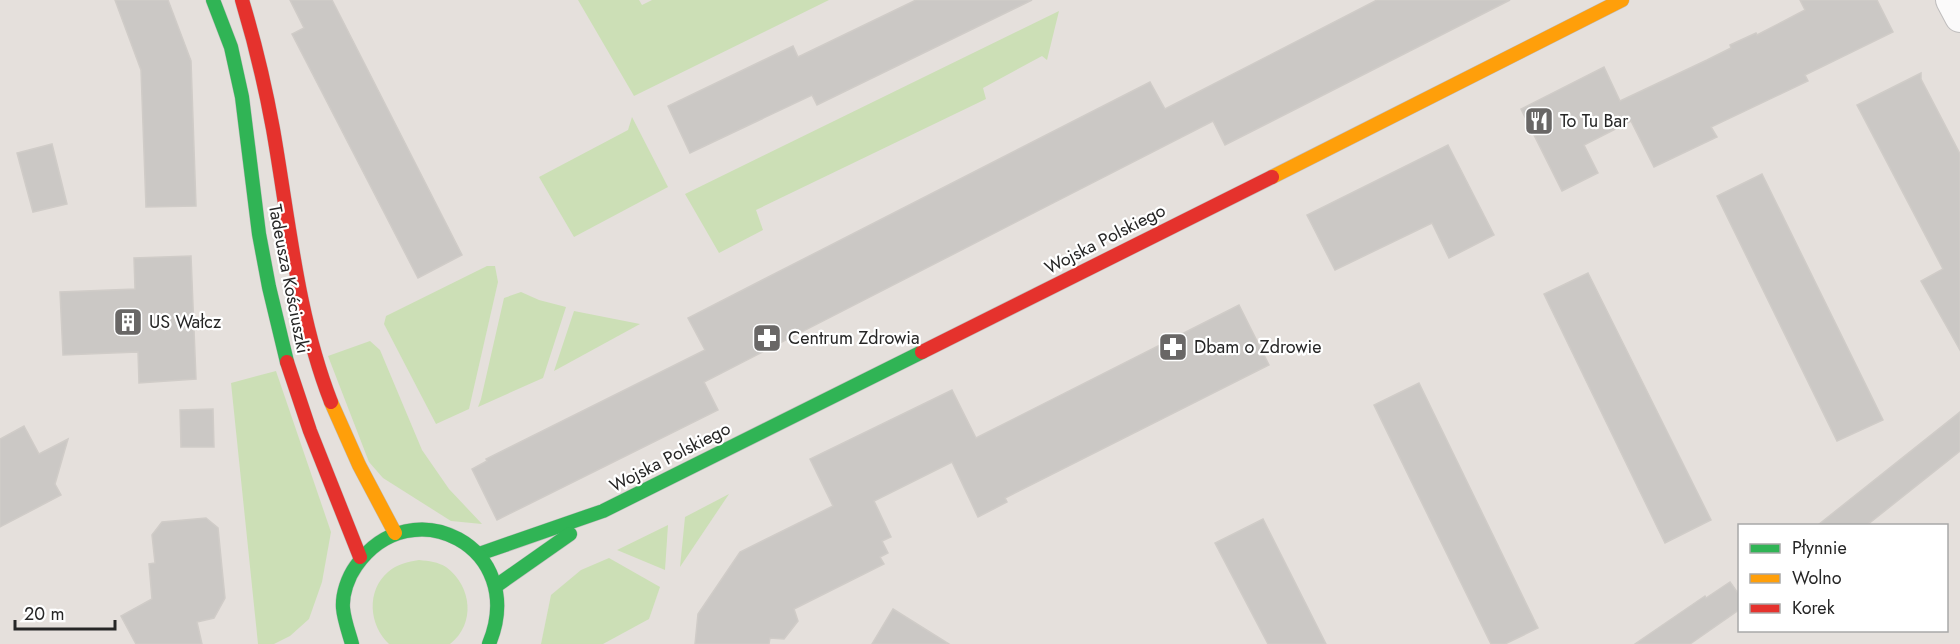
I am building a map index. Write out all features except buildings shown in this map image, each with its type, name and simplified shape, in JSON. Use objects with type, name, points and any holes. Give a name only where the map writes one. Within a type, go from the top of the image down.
[{"type":"main road","name":"Tadeusza Kościuszki","points":[[213,0],[231,47],[242,97],[259,234],[285,355],[310,431],[360,557]]},
{"type":"main road","name":"Tadeusza Kościuszki","points":[[242,0],[268,100],[312,346],[331,407],[358,466],[395,533]]},
{"type":"main road","name":"Wojska Polskiego","points":[[479,554],[603,511],[1467,80],[1622,0]]},
{"type":"main road","name":"Wojska Polskiego","points":[[496,586],[603,511]]},
{"type":"main road","points":[[352,644],[342,612],[343,592],[349,574],[360,557],[376,542],[395,533],[418,528],[440,531],[462,540],[479,554],[489,569],[496,586],[499,608],[496,630],[489,644]]},
{"type":"street","points":[[1951,0],[1960,17]]},
{"type":"green space","points":[[578,0],[639,0],[642,5],[652,0],[829,0],[634,96]]},
{"type":"green space","points":[[1059,11],[1047,60],[1042,56],[983,88],[986,99],[756,210],[763,230],[719,253],[685,194]]},
{"type":"green space","points":[[632,117],[668,187],[574,237],[539,177],[628,130]]},
{"type":"green space","points":[[487,266],[495,266],[498,282],[469,409],[436,424],[384,324],[386,316]]},
{"type":"green space","points":[[521,292],[539,300],[566,307],[543,378],[478,407],[504,298]]},
{"type":"green space","points":[[574,311],[640,324],[554,371]]},
{"type":"green space","points":[[370,341],[380,350],[422,450],[449,489],[482,524],[451,521],[383,478],[369,462],[328,356]]},
{"type":"green space","points":[[276,371],[331,532],[322,582],[309,619],[290,636],[274,644],[258,644],[231,383]]},
{"type":"green space","points":[[729,494],[680,567],[685,517]]},
{"type":"green space","points":[[668,525],[665,570],[617,550]]},
{"type":"green space","points":[[609,558],[660,587],[649,619],[603,644],[541,644],[551,595],[581,570]]},
{"type":"green space","points":[[419,560],[446,567],[455,575],[466,594],[467,616],[464,626],[450,644],[389,644],[377,627],[373,598],[381,580],[395,567]]},
{"type":"traffic: fast","points":[[213,0],[231,47],[242,97],[259,234],[287,362]]},
{"type":"traffic: fast","points":[[479,554],[603,511],[922,352]]},
{"type":"traffic: fast","points":[[352,644],[344,617],[343,597],[350,575],[356,566],[379,543],[406,531],[433,530],[458,539],[479,556],[493,580],[497,610],[489,644]]},
{"type":"traffic: fast","points":[[496,586],[570,534]]},
{"type":"traffic: slow","points":[[1272,177],[1622,0]]},
{"type":"traffic: slow","points":[[331,402],[359,465],[395,533]]},
{"type":"traffic: jam","points":[[242,0],[270,113],[302,301],[319,369],[331,402]]},
{"type":"traffic: jam","points":[[922,352],[1272,177]]},
{"type":"traffic: jam","points":[[287,362],[310,431],[360,557]]},
{"type":"place","name":"To Tu Bar","points":[[1539,121]]},
{"type":"place","name":"US Wałcz","points":[[128,322]]},
{"type":"place","name":"Centrum Zdrowia","points":[[767,338]]},
{"type":"place","name":"Dbam o Zdrowie","points":[[1173,347]]}]
